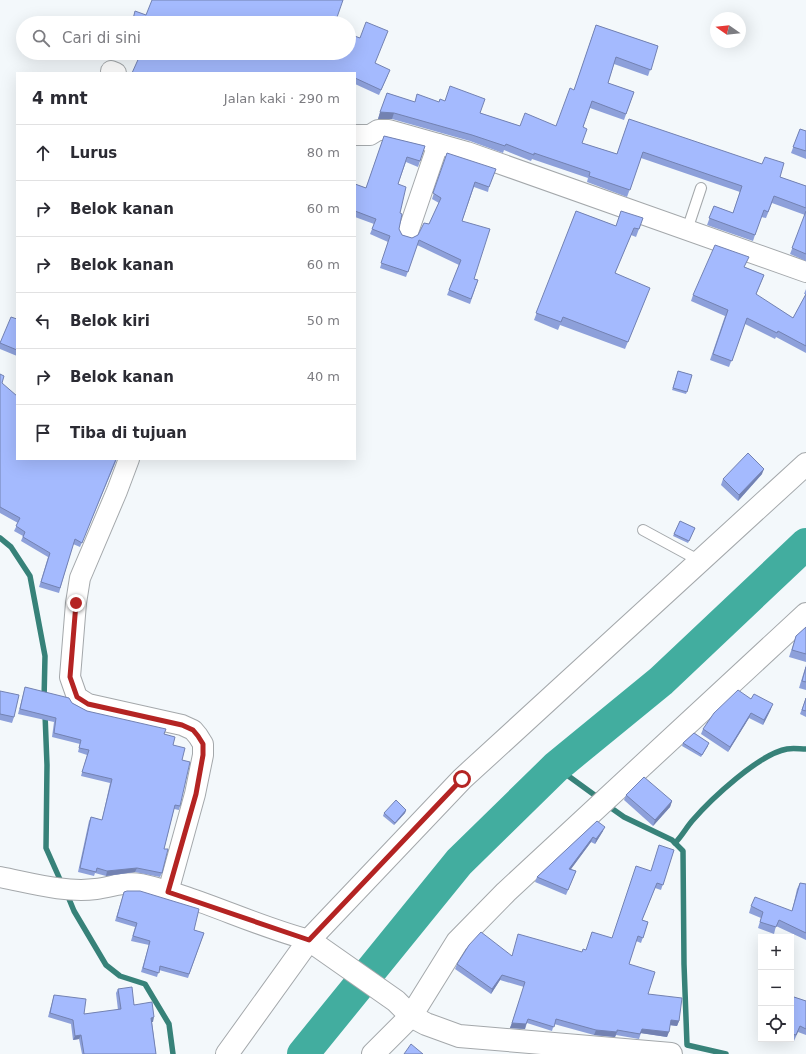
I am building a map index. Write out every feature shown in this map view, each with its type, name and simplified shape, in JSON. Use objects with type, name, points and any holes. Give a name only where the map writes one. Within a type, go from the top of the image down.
[{"type":"street","points":[[356,135],[370,135],[378,130],[389,130],[467,152],[806,272]]},
{"type":"street","points":[[408,232],[438,144]]},
{"type":"street","points":[[129,460],[117,492],[80,578],[76,603],[70,677],[77,697],[88,704],[182,725],[193,730],[203,744],[203,755],[196,794],[168,892]]},
{"type":"street","points":[[228,1054],[315,944],[462,779],[806,464]]},
{"type":"street","points":[[373,1054],[403,1008],[457,942],[506,892],[806,614]]},
{"type":"street","points":[[0,877],[60,888],[97,889],[126,882],[168,892],[315,944],[426,1024],[459,1036],[671,1054]]},
{"type":"lane","points":[[687,230],[702,188]]},
{"type":"lane","points":[[643,530],[700,561]]},
{"type":"building","points":[[152,0],[343,0],[337,16],[134,16],[135,11],[146,15]]},
{"type":"building","points":[[366,22],[388,31],[375,63],[390,70],[381,90],[356,78],[356,72],[132,72],[138,60],[356,60],[356,37],[360,38]]},
{"type":"building","points":[[596,25],[658,46],[651,70],[616,57],[608,83],[634,92],[626,114],[592,101],[583,127],[587,129],[582,143],[617,154],[629,119],[762,164],[765,157],[784,163],[780,177],[806,186],[806,208],[774,196],[768,212],[764,210],[755,235],[709,218],[714,206],[733,213],[742,186],[643,152],[630,190],[589,176],[590,172],[534,153],[534,155],[506,144],[505,146],[394,113],[380,112],[387,93],[415,102],[417,94],[439,102],[440,99],[445,101],[450,86],[485,99],[480,113],[520,126],[525,113],[556,126],[570,88],[574,90]]},
{"type":"building","points":[[800,129],[806,131],[806,151],[793,147]]},
{"type":"building","points":[[384,136],[425,146],[420,161],[407,157],[398,184],[406,187],[400,213],[402,214],[399,229],[402,235],[412,238],[418,235],[424,223],[429,224],[441,198],[433,193],[447,153],[496,169],[489,187],[475,182],[462,221],[490,229],[474,279],[478,280],[471,299],[449,290],[461,260],[419,240],[408,272],[381,263],[390,236],[372,229],[376,219],[356,211],[356,184],[366,188]]},
{"type":"building","points":[[576,211],[616,226],[621,211],[643,218],[639,229],[634,228],[615,273],[650,288],[628,342],[563,317],[561,322],[536,313]]},
{"type":"building","points":[[806,211],[806,254],[792,248]]},
{"type":"building","points":[[715,245],[749,257],[744,267],[764,275],[756,294],[793,318],[806,294],[806,346],[778,331],[777,333],[747,318],[732,361],[713,354],[728,310],[693,295]]},
{"type":"building","points":[[11,317],[16,319],[16,350],[0,343]]},
{"type":"building","points":[[678,371],[692,375],[687,392],[673,388]]},
{"type":"building","points":[[0,374],[4,376],[2,383],[16,395],[16,460],[116,460],[82,543],[75,539],[60,588],[41,582],[50,553],[23,537],[25,532],[16,526],[20,518],[0,507]]},
{"type":"building","points":[[748,453],[764,469],[739,495],[723,479]]},
{"type":"building","points":[[680,521],[695,528],[689,541],[674,534]]},
{"type":"building","points":[[806,627],[806,654],[792,650],[796,636]]},
{"type":"building","points":[[806,667],[806,682],[802,681]]},
{"type":"building","points":[[25,687],[69,698],[72,703],[87,711],[166,729],[164,734],[175,737],[173,745],[185,748],[182,760],[190,762],[180,806],[175,805],[164,849],[168,849],[162,873],[137,868],[107,871],[97,868],[96,872],[80,868],[91,817],[102,820],[112,779],[82,772],[89,750],[79,748],[81,740],[54,733],[56,718],[20,709]]},
{"type":"building","points":[[738,690],[751,699],[754,694],[773,704],[764,720],[751,713],[730,747],[703,729],[714,713]]},
{"type":"building","points":[[0,691],[19,695],[14,717],[0,714]]},
{"type":"building","points":[[806,698],[806,711],[802,710]]},
{"type":"building","points":[[694,733],[709,743],[702,755],[683,743]]},
{"type":"building","points":[[644,777],[672,801],[655,820],[626,795]]},
{"type":"building","points":[[396,800],[406,810],[395,823],[384,813]]},
{"type":"building","points":[[597,821],[605,827],[596,839],[593,837],[569,869],[576,871],[568,890],[537,877]]},
{"type":"building","points":[[659,845],[674,850],[663,885],[657,883],[642,920],[648,922],[643,938],[638,936],[629,964],[655,972],[648,994],[682,998],[679,1021],[671,1020],[669,1032],[642,1029],[640,1034],[617,1030],[617,1032],[596,1030],[556,1019],[554,1027],[528,1019],[526,1024],[512,1023],[525,982],[502,975],[492,989],[457,964],[469,945],[481,932],[512,956],[518,934],[582,952],[583,949],[586,950],[592,932],[612,938],[636,866],[651,871]]},
{"type":"building","points":[[800,883],[806,884],[806,933],[779,920],[776,927],[760,922],[763,912],[751,906],[755,897],[792,911]]},
{"type":"building","points":[[140,891],[199,909],[194,930],[204,933],[189,974],[160,966],[159,973],[143,968],[150,941],[133,936],[137,923],[117,917],[124,892]]},
{"type":"building","points":[[132,987],[134,1005],[152,1002],[154,1017],[151,1018],[156,1054],[84,1054],[81,1035],[75,1036],[73,1020],[50,1013],[54,995],[86,999],[84,1014],[121,1009],[118,989]]},
{"type":"building","points":[[794,997],[806,1001],[806,1029],[800,1026],[796,1035],[794,1035]]},
{"type":"building","points":[[411,1044],[423,1054],[404,1054]]},
{"type":"waterway","points":[[0,538],[11,547],[30,576],[45,656],[44,700]]},
{"type":"waterway","points":[[303,1054],[459,862],[556,767],[661,681],[806,544]]},
{"type":"waterway","points":[[45,714],[47,765],[46,848],[62,884]]},
{"type":"waterway","points":[[675,843],[692,821],[711,801],[750,768],[763,759],[787,749],[806,749]]},
{"type":"waterway","points":[[556,767],[600,799]]},
{"type":"waterway","points":[[607,805],[624,817],[672,840],[683,851],[684,964],[687,1045],[726,1054]]},
{"type":"waterway","points":[[67,894],[74,911],[106,965],[120,976],[145,984],[169,1024],[173,1054]]},
{"type":"route","points":[[76,603],[70,677],[72,688],[77,697],[88,704],[152,717],[182,725],[193,730],[203,744],[203,755],[196,794],[168,892],[309,940],[462,779]]}]
